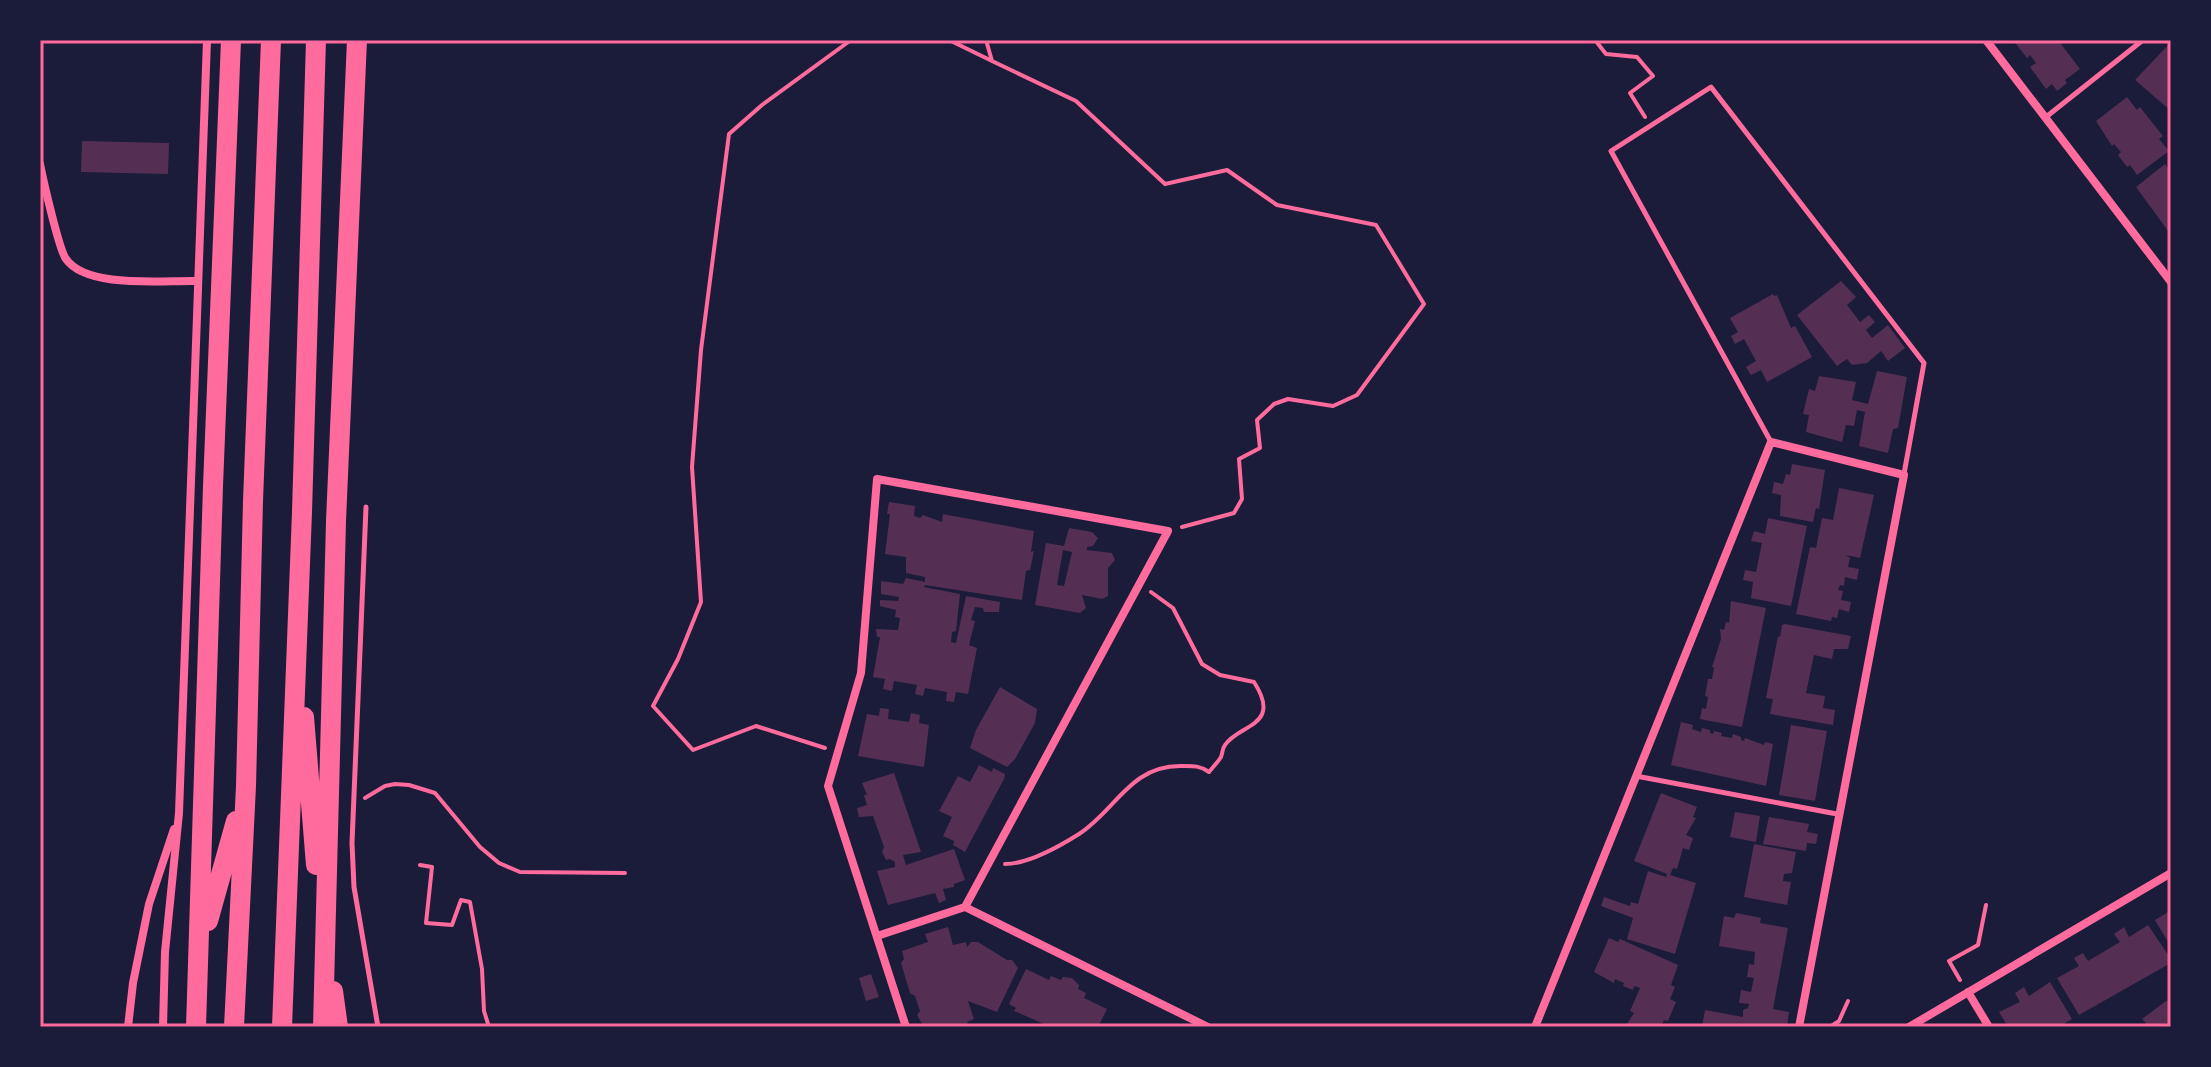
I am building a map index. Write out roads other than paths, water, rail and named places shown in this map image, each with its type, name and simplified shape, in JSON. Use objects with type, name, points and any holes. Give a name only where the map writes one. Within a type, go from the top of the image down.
[{"type":"highway","points":[[196,1027],[212,501],[231,40]]},
{"type":"highway","points":[[234,1027],[246,786],[253,501],[271,40]]},
{"type":"highway","points":[[282,1027],[316,40]]},
{"type":"highway","points":[[323,1027],[336,521],[357,40]]},
{"type":"highway","points":[[297,620],[316,866],[338,1027]]},
{"type":"highway","points":[[186,1027],[213,898],[246,786]]},
{"type":"street","points":[[163,1027],[165,952],[179,813],[207,40]]},
{"type":"street","points":[[1986,40],[2171,282]]},
{"type":"street","points":[[40,164],[65,259],[81,272],[99,278],[197,281]]},
{"type":"street","points":[[1535,1027],[1771,442],[1904,475],[1837,814],[1799,1027]]},
{"type":"street","points":[[877,936],[965,907],[1168,531],[877,479],[861,673],[828,786],[906,1027]]},
{"type":"street","points":[[128,1027],[133,983],[149,904],[179,813]]},
{"type":"street","points":[[1909,1027],[2171,873]]},
{"type":"street","points":[[965,907],[1208,1027]]},
{"type":"street","points":[[1968,992],[1989,1027]]},
{"type":"lane","points":[[2046,117],[2143,40]]},
{"type":"lane","points":[[1771,442],[1611,151],[1711,87],[1924,363],[1904,475]]},
{"type":"lane","points":[[366,507],[354,805],[354,887],[378,1027]]},
{"type":"lane","points":[[1636,776],[1837,814]]}]
